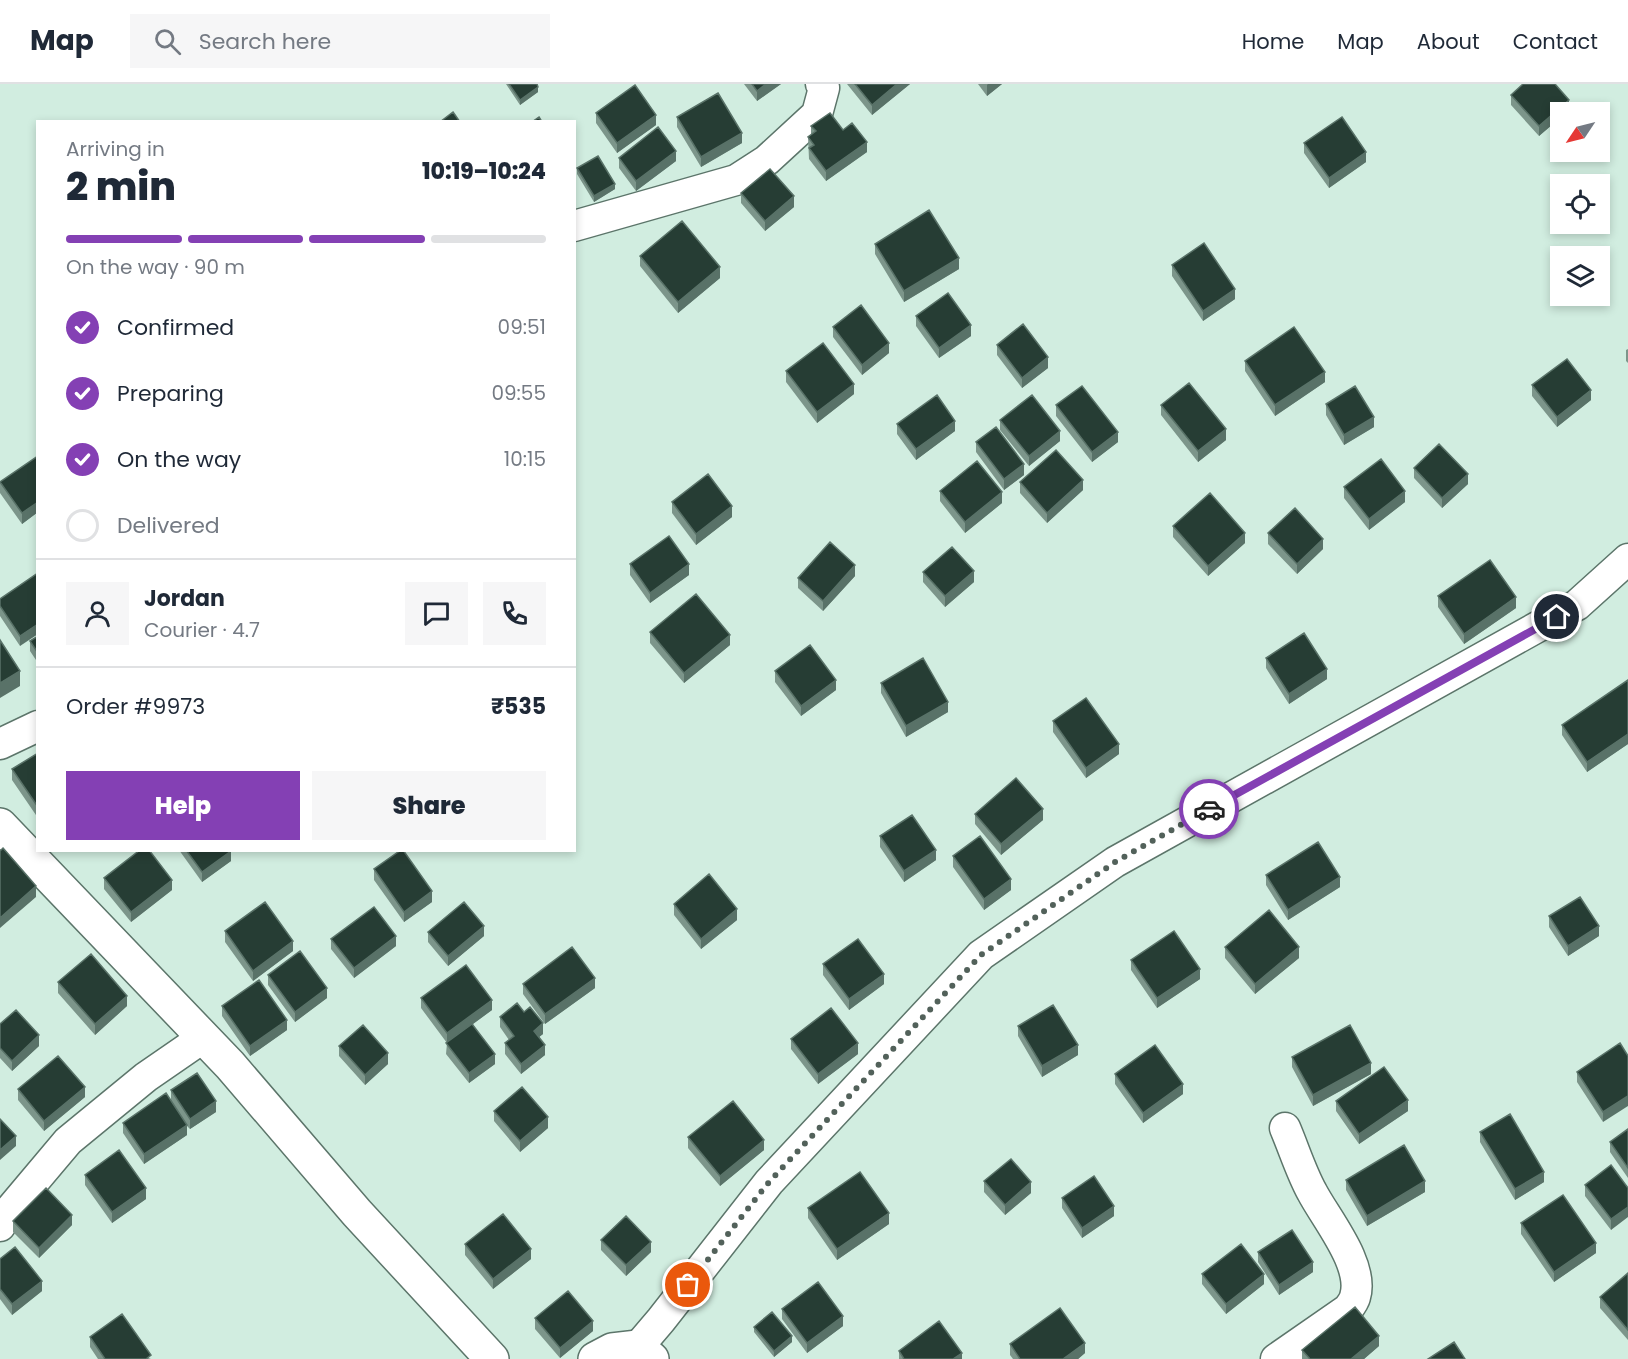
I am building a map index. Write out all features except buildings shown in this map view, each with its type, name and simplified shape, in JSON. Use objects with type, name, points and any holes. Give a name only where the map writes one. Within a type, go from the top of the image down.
[{"type":"street","points":[[576,225],[736,180],[767,160],[817,114],[824,88],[821,84]]},
{"type":"street","points":[[595,1359],[612,1350],[645,1353],[661,1320],[769,1182],[981,955],[1115,862],[1577,605],[1628,559]]},
{"type":"street","points":[[0,744],[36,727]]},
{"type":"street","points":[[0,825],[230,1065],[357,1213],[492,1359]]},
{"type":"street","points":[[0,1226],[9,1210],[68,1141],[146,1077],[204,1037]]},
{"type":"street","points":[[1276,1359],[1348,1309],[1355,1298],[1357,1285],[1347,1249],[1311,1191],[1285,1128]]},
{"type":"way so far","points":[[688,1285],[769,1182],[981,955],[1115,862],[1209,809]]},
{"type":"route","points":[[1209,809],[1557,617]]}]
